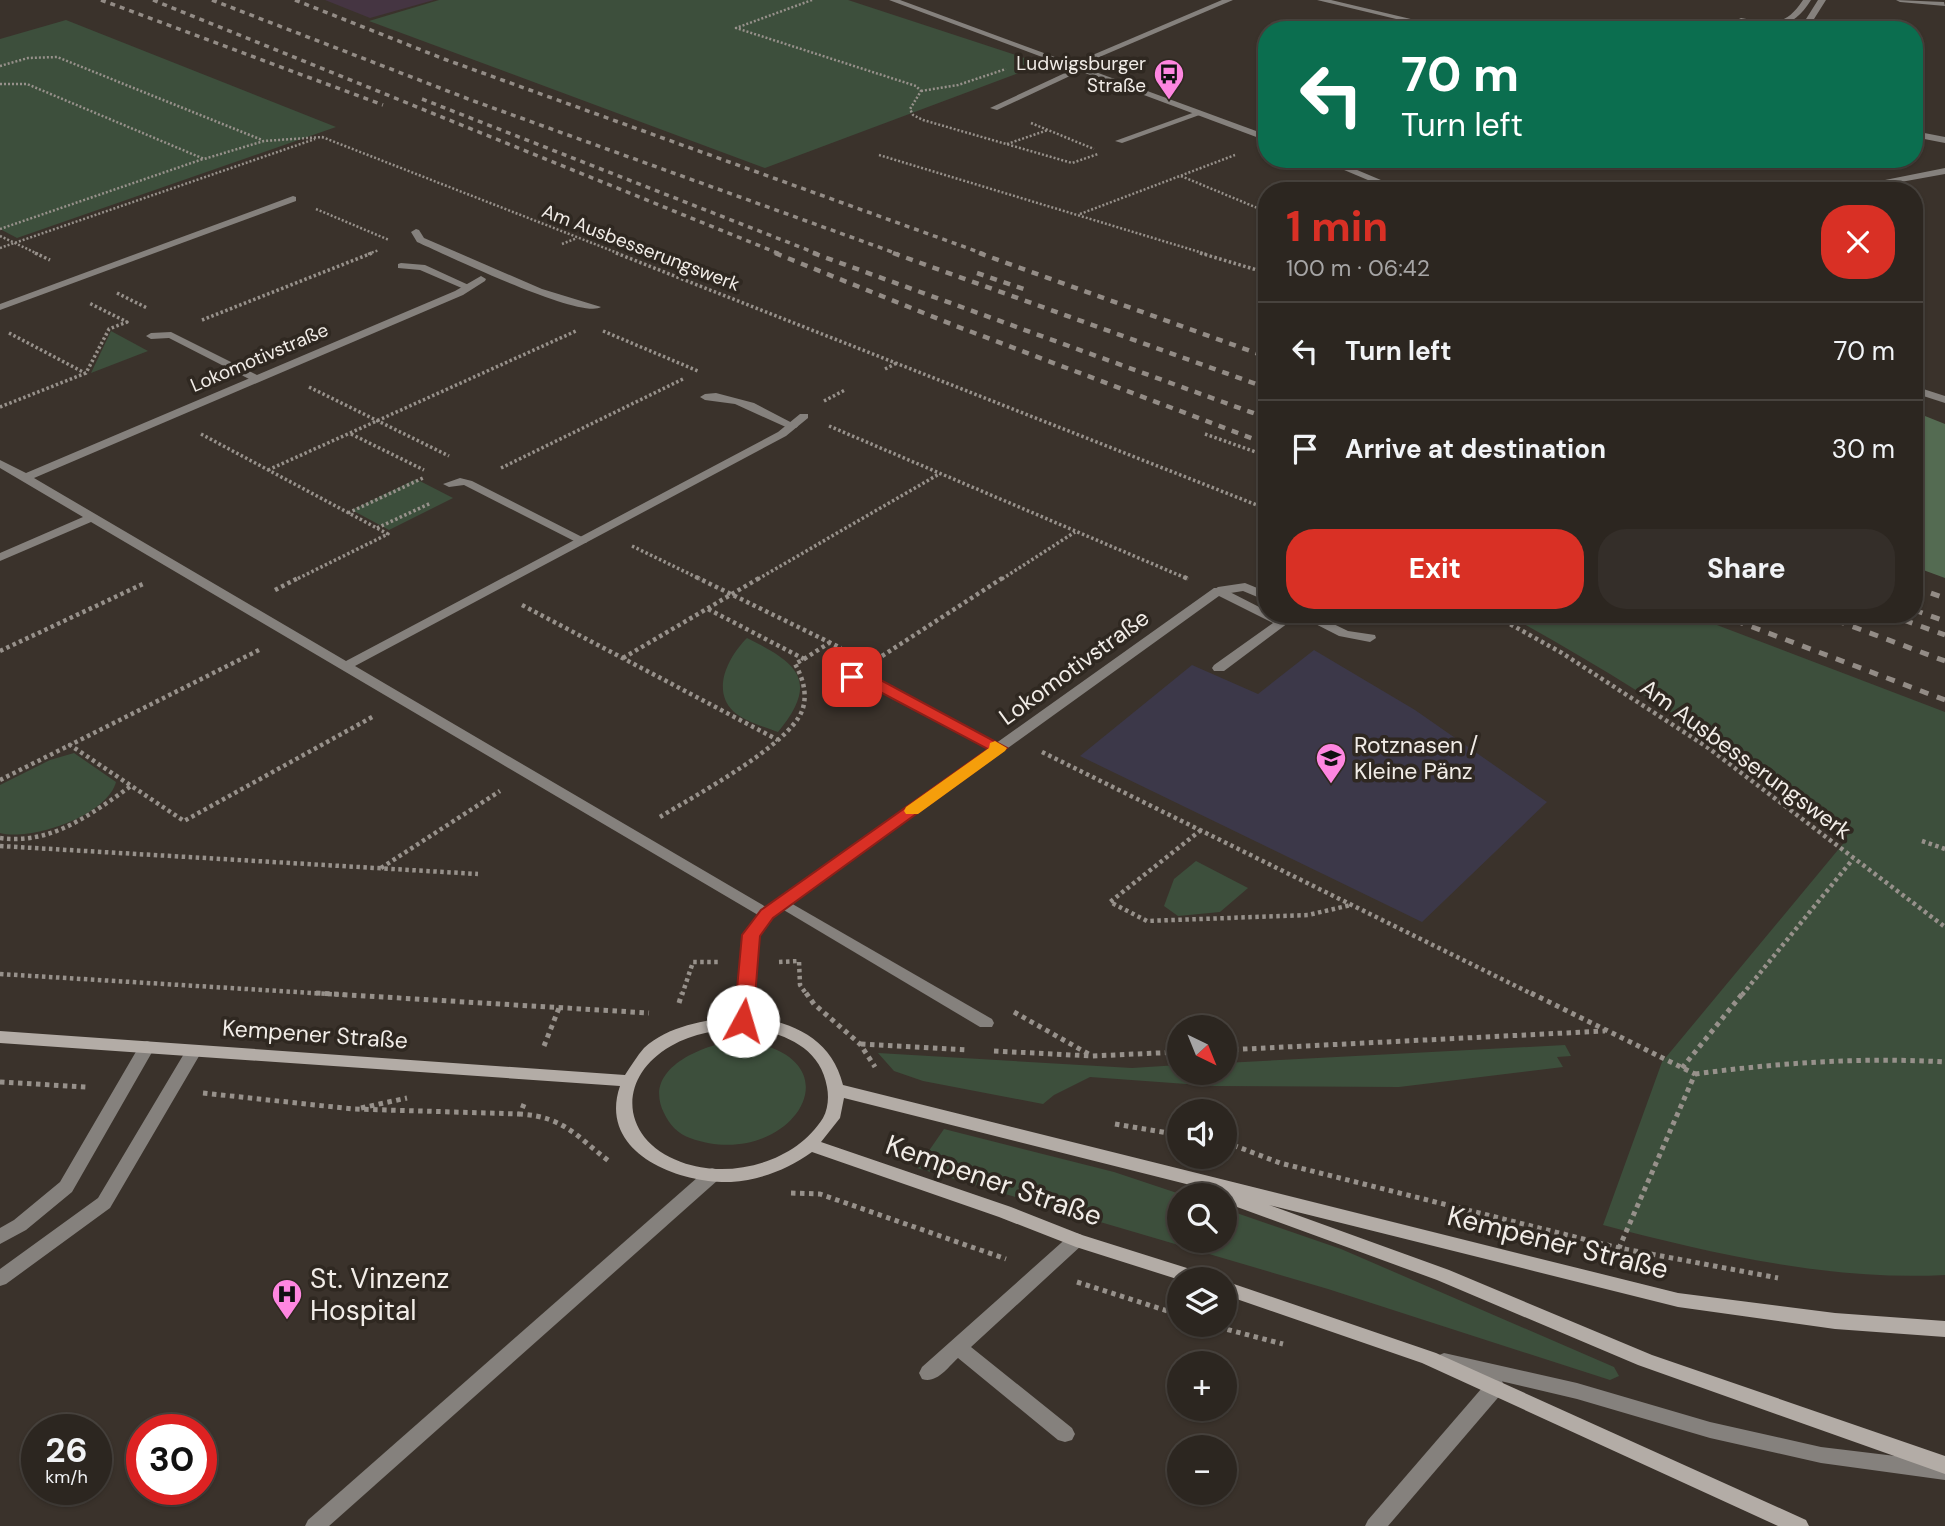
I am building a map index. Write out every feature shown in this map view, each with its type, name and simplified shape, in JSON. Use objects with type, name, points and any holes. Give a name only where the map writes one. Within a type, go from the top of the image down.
[{"type":"main road","points":[[743,1021],[768,1024],[803,1037],[827,1059],[838,1090],[832,1117],[810,1145],[776,1166],[733,1176],[691,1174],[656,1160],[630,1135],[621,1105],[627,1081],[653,1050],[688,1030],[743,1021]]},
{"type":"main road","name":"Kempener Straße","points":[[0,1037],[627,1081]]},
{"type":"main road","name":"Kempener Straße","points":[[838,1090],[1678,1300],[1835,1321],[1945,1329]]},
{"type":"main road","name":"Kempener Straße","points":[[810,1145],[1005,1212],[1076,1240],[1167,1269]]},
{"type":"main road","name":"Kempener Straße","points":[[1164,1173],[1192,1183]]},
{"type":"main road","name":"Kempener Straße","points":[[1237,1199],[1443,1275],[1645,1360],[1945,1465]]},
{"type":"main road","points":[[1237,1292],[1429,1357],[1799,1526]]},
{"type":"street","points":[[893,0],[1258,135]]},
{"type":"street","points":[[1073,65],[1229,0]]},
{"type":"street","points":[[1321,0],[1413,21]]},
{"type":"street","points":[[1789,21],[1799,15],[1807,0]]},
{"type":"street","points":[[1812,21],[1810,19],[1822,0]]},
{"type":"street","points":[[1900,0],[1945,4]]},
{"type":"street","points":[[1741,20],[1747,21]]},
{"type":"street","points":[[994,108],[1083,68]]},
{"type":"street","points":[[1119,141],[1201,113]]},
{"type":"street","points":[[1923,136],[1945,140]]},
{"type":"street","points":[[1345,168],[1380,182]]},
{"type":"street","points":[[1884,182],[1945,171]]},
{"type":"street","points":[[0,307],[293,199]]},
{"type":"street","points":[[416,232],[420,240],[501,270],[581,306],[596,306]]},
{"type":"street","points":[[401,266],[422,267],[468,287]]},
{"type":"street","name":"Lokomotivstraße","points":[[25,478],[468,287],[501,270]]},
{"type":"street","points":[[151,336],[172,335],[257,379]]},
{"type":"street","points":[[1923,392],[1945,400]]},
{"type":"street","points":[[705,397],[716,395],[735,400],[792,426]]},
{"type":"street","points":[[346,666],[782,434],[804,416]]},
{"type":"street","points":[[0,463],[767,914]]},
{"type":"street","points":[[449,484],[460,481],[468,483],[582,540]]},
{"type":"street","points":[[0,557],[92,517]]},
{"type":"street","points":[[1218,591],[1245,587],[1258,593]]},
{"type":"street","points":[[1218,591],[1258,611]]},
{"type":"street","name":"Lokomotivstraße","points":[[743,1021],[751,935],[767,914],[1218,591]]},
{"type":"street","points":[[1219,668],[1282,623]]},
{"type":"street","points":[[1320,623],[1355,638],[1370,638]]},
{"type":"street","points":[[838,680],[852,677],[872,681],[999,748]]},
{"type":"street","points":[[782,903],[986,1023]]},
{"type":"street","points":[[0,1237],[20,1225],[66,1186],[147,1047]]},
{"type":"street","points":[[0,1279],[104,1203],[194,1051]]},
{"type":"street","points":[[315,1526],[712,1175]]},
{"type":"street","points":[[929,1373],[1076,1240]]},
{"type":"street","points":[[958,1347],[1065,1434]]},
{"type":"street","points":[[1429,1357],[1577,1391],[1710,1430],[1809,1452],[1945,1471]]},
{"type":"street","points":[[1375,1526],[1494,1387]]},
{"type":"path","points":[[812,0],[736,28],[880,73],[921,90],[958,85],[1046,56]]},
{"type":"path","points":[[0,66],[28,58],[57,57],[264,141]]},
{"type":"path","points":[[0,84],[27,84],[204,159]]},
{"type":"path","points":[[921,90],[910,109],[913,115],[1072,163],[1102,152],[1027,121]]},
{"type":"path","points":[[1006,144],[1048,130]]},
{"type":"path","points":[[0,248],[322,136]]},
{"type":"path","name":"Am Ausbesserungswerk","points":[[0,229],[264,141],[322,136],[1258,505]]},
{"type":"path","points":[[1079,215],[1242,153]]},
{"type":"path","points":[[879,155],[1258,270]]},
{"type":"path","points":[[1180,176],[1258,208]]},
{"type":"path","points":[[0,236],[15,243]]},
{"type":"path","points":[[562,244],[578,237]]},
{"type":"path","points":[[197,321],[397,243]]},
{"type":"path","points":[[0,407],[86,373],[109,329],[127,322],[57,286]]},
{"type":"path","points":[[0,328],[86,373]]},
{"type":"path","points":[[268,470],[577,331]]},
{"type":"path","points":[[885,369],[897,363]]},
{"type":"path","points":[[499,468],[698,371]]},
{"type":"path","points":[[168,417],[388,534],[242,606]]},
{"type":"path","points":[[348,513],[431,474],[351,433]]},
{"type":"path","points":[[1205,434],[1258,453]]},
{"type":"path","points":[[623,658],[940,474]]},
{"type":"path","points":[[411,483],[421,488]]},
{"type":"path","points":[[377,528],[440,498]]},
{"type":"path","points":[[871,663],[1076,531]]},
{"type":"path","points":[[0,651],[178,567]]},
{"type":"path","points":[[491,589],[779,740]]},
{"type":"path","points":[[708,609],[804,659]]},
{"type":"path","name":"Am Ausbesserungswerk","points":[[1508,623],[1562,653],[1707,747],[1830,838],[1853,859],[1682,1068]]},
{"type":"path","points":[[0,780],[291,634]]},
{"type":"path","points":[[633,835],[779,740],[802,712],[805,681],[796,664],[830,643]]},
{"type":"path","points":[[70,745],[184,821],[402,700]]},
{"type":"path","points":[[1014,738],[1695,1074],[1769,1064],[1834,1060],[1945,1062]]},
{"type":"path","points":[[380,869],[527,773]]},
{"type":"path","points":[[0,838],[10,841],[36,838],[67,827],[131,786]]},
{"type":"path","points":[[1201,830],[1110,902],[1147,921],[1308,915],[1352,905]]},
{"type":"path","points":[[3,846],[10,841]]},
{"type":"path","points":[[1922,841],[1945,849]]},
{"type":"path","points":[[3,846],[478,874]]},
{"type":"path","points":[[1853,859],[1945,927]]},
{"type":"path","points":[[679,1003],[692,962],[799,961],[800,985],[814,1004],[860,1044],[880,1074]]},
{"type":"path","points":[[0,974],[649,1013],[659,1010]]},
{"type":"path","points":[[669,1007],[679,1003],[746,996]]},
{"type":"path","points":[[1237,1049],[1607,1031]]},
{"type":"path","points":[[860,1044],[970,1050]]},
{"type":"path","points":[[983,1050],[1092,1056],[1167,1053]]},
{"type":"path","points":[[1619,1248],[1695,1074]]},
{"type":"path","points":[[354,1109],[520,1114]]},
{"type":"path","points":[[1101,1122],[1167,1133]]},
{"type":"path","points":[[1237,1147],[1280,1163],[1619,1248],[1792,1281]]},
{"type":"path","points":[[782,1193],[820,1194],[948,1241],[1167,1311]]},
{"type":"shaded area","points":[[325,0],[434,0],[370,18]]},
{"type":"shaded area","name":"Rotznasen / Kleine Pänz","points":[[1314,650],[1415,710],[1547,802],[1422,922],[1080,756],[1192,665],[1258,694]]},
{"type":"green space","points":[[439,0],[848,0],[1043,64],[765,168],[369,21]]},
{"type":"green space","points":[[66,20],[336,127],[17,238],[0,229],[0,39]]},
{"type":"green space","points":[[111,331],[148,351],[91,373]]},
{"type":"green space","points":[[1923,415],[1945,424],[1945,578],[1923,570]]},
{"type":"green space","points":[[416,479],[453,498],[389,530],[352,510]]},
{"type":"green space","points":[[1522,623],[1712,623],[1945,712],[1945,1275],[1859,1274],[1772,1263],[1603,1225],[1662,1062],[1847,839],[1766,777],[1682,719]]},
{"type":"green space","points":[[747,638],[779,656],[797,675],[800,686],[798,699],[778,732],[737,715],[723,693],[729,663]]},
{"type":"green space","points":[[74,753],[116,782],[110,794],[84,815],[66,823],[30,833],[0,833],[0,785],[50,760]]},
{"type":"green space","points":[[1196,861],[1248,888],[1220,912],[1178,916],[1164,906],[1174,879]]},
{"type":"green space","points":[[739,1040],[778,1050],[799,1067],[806,1088],[800,1108],[783,1127],[757,1140],[726,1145],[682,1134],[671,1125],[664,1113],[659,1097],[661,1083],[680,1061],[710,1047]]},
{"type":"green space","points":[[1565,1045],[1571,1056],[1557,1057],[1563,1067],[1399,1087],[1200,1085],[1237,1085],[1237,1062]]},
{"type":"green space","points":[[878,1053],[1132,1068],[1167,1066],[1167,1083],[1090,1077],[1054,1095],[1043,1104],[923,1081],[894,1071]]},
{"type":"green space","points":[[944,1129],[1114,1172],[1167,1190],[1167,1242],[917,1168]]},
{"type":"green space","points":[[1237,1213],[1341,1249],[1614,1367],[1619,1376],[1610,1380],[1328,1289],[1206,1253],[1237,1253]]},
{"type":"railway","points":[[101,0],[383,105]]},
{"type":"railway","points":[[153,0],[780,254]]},
{"type":"railway","points":[[212,0],[471,100],[898,254]]},
{"type":"railway","points":[[295,0],[444,59],[984,254]]},
{"type":"railway","points":[[422,99],[818,254]]},
{"type":"railway","points":[[775,253],[956,326],[1258,441]]},
{"type":"railway","points":[[813,253],[1258,415]]},
{"type":"railway","points":[[893,253],[1258,385]]},
{"type":"railway","points":[[979,253],[1258,354]]},
{"type":"railway","points":[[977,273],[1027,290]]},
{"type":"railway","points":[[1923,590],[1945,598]]},
{"type":"railway","points":[[1923,613],[1945,621]]},
{"type":"railway","points":[[1742,623],[1945,700]]},
{"type":"railway","points":[[1843,623],[1945,661]]},
{"type":"railway","points":[[1912,623],[1945,635]]},
{"type":"slow traffic","points":[[912,811],[999,748],[995,746]]},
{"type":"place","name":"Ludwigsburger Straße","points":[[1169,101]]},
{"type":"place","name":"Rotznasen / Kleine Pänz","points":[[1331,785]]},
{"type":"place","name":"St. Vinzenz Hospital","points":[[287,1321]]},
{"type":"route","points":[[743,1021],[751,935],[767,914],[999,748],[872,681],[852,677]]}]
